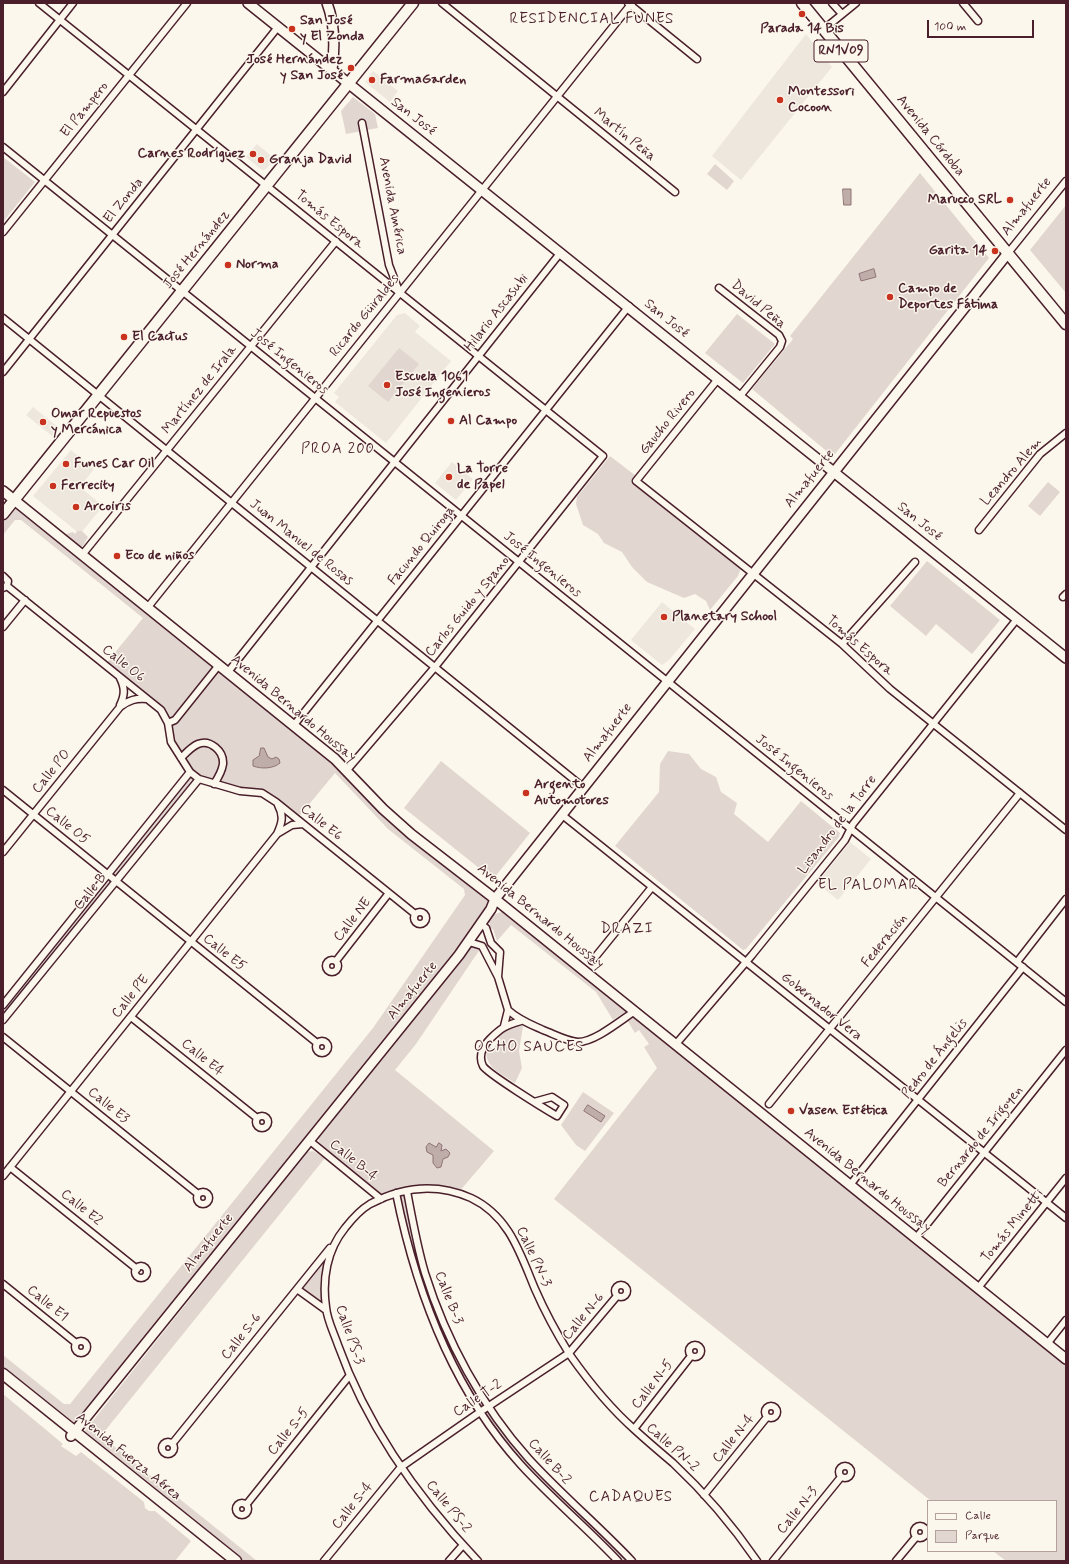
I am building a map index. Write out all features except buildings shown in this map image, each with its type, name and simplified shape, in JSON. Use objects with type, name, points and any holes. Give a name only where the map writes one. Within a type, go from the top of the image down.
[{"type":"main road","name":"José Hernández","points":[[3,514],[413,3]]},
{"type":"main road","name":"Avenida Córdoba","points":[[802,3],[1066,324]]},
{"type":"main road","name":"Avenida Fuerza Aérea","points":[[3,1374],[226,1561]]},
{"type":"main road","name":"Avenida Fuerza Aérea","points":[[3,1381],[236,1561]]},
{"type":"street","name":"Tomás Espora","points":[[39,3],[603,456]]},
{"type":"street","points":[[3,92],[73,3]]},
{"type":"street","name":"El Pampero","points":[[3,232],[187,3]]},
{"type":"street","name":"San José","points":[[248,3],[561,252],[1066,658]]},
{"type":"street","points":[[327,3],[330,12],[334,39],[332,70]]},
{"type":"street","points":[[442,3],[557,96]]},
{"type":"street","points":[[832,3],[842,14]]},
{"type":"street","points":[[824,29],[856,3]]},
{"type":"street","points":[[964,3],[978,21]]},
{"type":"street","points":[[630,4],[697,59]]},
{"type":"street","name":"Ricardo Güiraldes","points":[[148,608],[630,4]]},
{"type":"street","name":"El Zonda","points":[[3,372],[278,27]]},
{"type":"street","name":"Martín Peña","points":[[557,96],[676,192]]},
{"type":"street","name":"Avenida América","points":[[362,123],[389,265],[400,292]]},
{"type":"street","name":"José Ingenieros","points":[[3,146],[1066,1002]]},
{"type":"street","name":"Almafuerte","points":[[73,1434],[469,942],[496,899],[561,814],[1066,181]]},
{"type":"street","name":"Martínez de Irala","points":[[82,555],[336,241]]},
{"type":"street","name":"Hilario Ascasubi","points":[[228,672],[561,252]]},
{"type":"street","name":"David Peña","points":[[719,288],[779,335],[782,341],[780,347],[740,396]]},
{"type":"street","name":"Facundo Quiroga","points":[[294,725],[628,306]]},
{"type":"street","name":"Juan Manuel de Rosas","points":[[3,318],[583,787]]},
{"type":"street","name":"Gaucho Rivero","points":[[636,481],[718,379]]},
{"type":"street","name":"Leandro Alem","points":[[979,530],[1040,454],[1066,433]]},
{"type":"street","name":"Carlos Guido y Spano","points":[[347,770],[435,667],[603,456]]},
{"type":"street","name":"Tomás Espora","points":[[636,481],[842,644],[890,689],[1066,830]]},
{"type":"street","name":"Avenida Bernardo Houssay","points":[[3,491],[294,725],[347,770],[363,790],[394,819],[496,899],[1066,1359]]},
{"type":"street","points":[[842,644],[915,562]]},
{"type":"street","name":"Calle O6","points":[[3,576],[7,579],[5,587],[25,600],[161,710],[168,723],[171,742],[190,772],[199,779]]},
{"type":"street","points":[[3,627],[25,600]]},
{"type":"street","name":"Lisandro de la Torre","points":[[676,1044],[746,962],[845,840],[851,828],[1017,619]]},
{"type":"street","points":[[168,723],[175,720],[219,665]]},
{"type":"street","name":"Calle PO","points":[[119,676],[124,686],[124,696],[120,707]]},
{"type":"street","name":"Calle PO","points":[[3,852],[120,707],[128,701],[138,698],[147,699]]},
{"type":"street","points":[[181,758],[197,744],[208,743],[214,746],[222,756],[223,763],[221,771],[214,784]]},
{"type":"street","name":"Calle B","points":[[3,1005],[190,772]]},
{"type":"street","name":"Calle B","points":[[3,1020],[199,779]]},
{"type":"street","name":"Calle E6","points":[[199,779],[240,792],[262,793],[276,802],[415,914]]},
{"type":"street","name":"Calle O5","points":[[3,790],[116,881]]},
{"type":"street","name":"Federación","points":[[769,1104],[1020,793]]},
{"type":"street","name":"Calle PE","points":[[3,1176],[277,834],[282,822],[282,813],[276,802]]},
{"type":"street","name":"Gobernador Vera","points":[[561,814],[1066,1218]]},
{"type":"street","name":"Calle PE","points":[[277,834],[292,825],[303,824]]},
{"type":"street","name":"Calle E5","points":[[116,881],[317,1043]]},
{"type":"street","points":[[592,961],[652,887]]},
{"type":"street","name":"Calle NE","points":[[336,961],[389,893]]},
{"type":"street","points":[[1017,962],[1066,899]]},
{"type":"street","points":[[481,924],[486,928],[491,943],[500,952],[498,977]]},
{"type":"street","points":[[469,942],[482,946],[491,943]]},
{"type":"street","points":[[482,946],[498,977],[508,1010],[504,1026]]},
{"type":"street","name":"Pedro de Ángelis","points":[[850,1185],[1023,968]]},
{"type":"street","points":[[508,1010],[521,1021],[579,1042],[604,1032],[635,1011]]},
{"type":"street","name":"Calle E4","points":[[131,1017],[257,1118]]},
{"type":"street","points":[[521,1021],[504,1026],[486,1042],[482,1051],[483,1066],[534,1102]]},
{"type":"street","name":"Calle E3","points":[[3,1037],[198,1194]]},
{"type":"street","name":"Bernardo de Irigoyen","points":[[916,1238],[1066,1050]]},
{"type":"street","name":"Calle B-4","points":[[310,1141],[381,1199]]},
{"type":"street","name":"Calle E2","points":[[10,1167],[137,1269]]},
{"type":"street","name":"Tomás Minetti","points":[[978,1288],[1066,1178]]},
{"type":"street","name":"Calle PN-3","points":[[406,1190],[421,1188],[458,1193],[480,1203],[497,1217],[513,1236],[539,1297],[569,1353]]},
{"type":"street","name":"Calle PS-3","points":[[401,1467],[371,1416],[350,1375],[326,1310],[324,1290],[332,1245],[358,1214],[368,1206],[381,1199],[406,1190]]},
{"type":"street","name":"Calle B-3","points":[[406,1190],[419,1250],[432,1295],[452,1341],[476,1387],[489,1406]]},
{"type":"street","name":"Calle B-3","points":[[393,1194],[398,1202],[409,1252],[423,1298],[450,1357],[480,1412]]},
{"type":"street","name":"Calle S-6","points":[[172,1444],[332,1245]]},
{"type":"street","name":"Calle E1","points":[[3,1284],[76,1343]]},
{"type":"street","points":[[297,1289],[326,1310]]},
{"type":"street","points":[[423,1298],[432,1295]]},
{"type":"street","name":"Calle N-6","points":[[569,1353],[617,1296]]},
{"type":"street","points":[[1047,1344],[1066,1320]]},
{"type":"street","name":"Calle T-2","points":[[401,1467],[569,1353]]},
{"type":"street","name":"Calle PN-2","points":[[569,1353],[598,1391],[634,1429],[674,1464],[704,1495],[725,1519],[757,1561]]},
{"type":"street","name":"Calle N-5","points":[[634,1429],[691,1356]]},
{"type":"street","name":"Calle S-5","points":[[246,1505],[350,1375]]},
{"type":"street","name":"Calle B-2","points":[[489,1406],[528,1458],[565,1497],[616,1543],[632,1561]]},
{"type":"street","name":"Calle B-2","points":[[480,1412],[520,1464],[558,1504],[618,1561]]},
{"type":"street","name":"Calle N-4","points":[[704,1495],[767,1417]]},
{"type":"street","name":"Calle PS-2","points":[[401,1467],[442,1521],[478,1561]]},
{"type":"street","name":"Calle S-4","points":[[324,1561],[401,1467]]},
{"type":"street","name":"Calle N-3","points":[[773,1561],[841,1476]]},
{"type":"street","points":[[896,1561],[916,1537]]},
{"type":"street","points":[[449,1561],[463,1545]]},
{"type":"shaded area","name":"Montessori Cocoon","points":[[806,34],[832,67],[741,180],[712,156]]},
{"type":"shaded area","points":[[373,71],[398,91],[390,102],[365,82]]},
{"type":"shaded area","points":[[257,144],[275,159],[266,169],[262,170],[246,157]]},
{"type":"shaded area","points":[[843,189],[851,189],[851,205],[844,205]]},
{"type":"shaded area","points":[[874,269],[876,277],[861,281],[859,274]]},
{"type":"shaded area","name":"Escuela 1061 José Ingenieros","points":[[405,313],[420,326],[415,332],[451,361],[386,443],[335,402],[339,397],[334,393],[397,315]]},
{"type":"shaded area","name":"Omar Repuestos y Mercánica","points":[[33,407],[59,428],[52,436],[26,415]]},
{"type":"shaded area","points":[[71,450],[94,469],[80,487],[103,506],[80,534],[33,496]]},
{"type":"shaded area","points":[[452,462],[473,479],[456,500],[435,483]]},
{"type":"shaded area","name":"Planetary School","points":[[662,602],[695,629],[669,660],[662,665],[631,640]]},
{"type":"shaded area","points":[[261,748],[264,748],[268,757],[272,759],[276,757],[279,759],[280,763],[267,768],[253,766],[253,760],[259,756]]},
{"type":"shaded area","points":[[850,842],[871,859],[838,900],[817,883]]},
{"type":"shaded area","points":[[588,1105],[605,1116],[601,1122],[584,1111]]},
{"type":"shaded area","points":[[429,1143],[436,1147],[439,1143],[442,1145],[441,1151],[446,1149],[450,1153],[448,1157],[443,1159],[441,1167],[437,1168],[433,1163],[433,1155],[427,1152],[426,1147]]},
{"type":"green space","points":[[353,97],[375,114],[378,128],[346,134],[341,111]]},
{"type":"green space","points":[[3,157],[35,182],[3,222]]},
{"type":"green space","points":[[715,164],[734,181],[727,190],[707,174]]},
{"type":"green space","name":"Campo de Deportes Fátima","points":[[920,173],[989,258],[835,454],[830,454],[752,389],[793,339],[790,336]]},
{"type":"green space","points":[[1066,205],[1066,293],[1030,250]]},
{"type":"green space","points":[[737,314],[775,344],[743,383],[705,353]]},
{"type":"green space","points":[[399,348],[419,364],[388,402],[368,386]]},
{"type":"green space","points":[[610,456],[636,476],[636,485],[741,568],[738,576],[710,610],[706,601],[695,594],[684,598],[647,582],[632,567],[622,552],[604,543],[598,534],[583,525],[576,504],[577,497]]},
{"type":"green space","points":[[1048,482],[1060,492],[1040,516],[1028,506]]},
{"type":"green space","points":[[14,500],[310,738],[363,789],[495,899],[491,909],[75,1431],[236,1561],[226,1561],[3,1381],[3,1355],[64,1404],[70,1404],[373,1028],[465,895],[464,889],[388,829],[335,773],[297,819],[262,793],[199,779],[3,1020],[3,1005],[190,772],[177,753],[161,710],[105,665],[143,618],[21,520],[15,520],[3,535],[3,514]]},
{"type":"green space","points":[[77,531],[82,531],[88,537],[83,546],[80,546],[66,534],[73,532],[75,534]]},
{"type":"green space","points":[[927,561],[1000,620],[972,654],[936,624],[926,636],[890,606]]},
{"type":"green space","points":[[668,751],[689,754],[701,769],[716,777],[721,792],[737,803],[734,814],[768,842],[801,801],[840,833],[839,837],[746,949],[743,950],[615,846],[659,792],[660,764]]},
{"type":"green space","points":[[441,761],[530,833],[494,878],[489,876],[404,808]]},
{"type":"green space","points":[[504,911],[628,1010],[613,1020],[596,992],[511,925],[497,941],[493,929],[490,929],[489,919],[493,915]]},
{"type":"green space","points":[[473,946],[479,947],[482,950],[479,951],[416,1044],[395,1070],[494,1151],[458,1193],[444,1190],[407,1191],[432,1295],[476,1387],[528,1458],[632,1561],[618,1561],[520,1464],[467,1392],[423,1298],[396,1193],[381,1199],[327,1155],[329,1152],[319,1142],[318,1138],[468,949]]},
{"type":"green space","points":[[635,1015],[1066,1359],[1066,1561],[1006,1561],[994,1552],[1057,1552],[1057,1500],[930,1500],[554,1199],[657,1068],[644,1047],[649,1044],[639,1030],[635,1033],[627,1020]]},
{"type":"green space","points":[[517,1026],[523,1026],[519,1051],[522,1068],[515,1083],[493,1068],[487,1058],[487,1052],[488,1045],[492,1049],[501,1040],[497,1036],[505,1030]]},
{"type":"green space","points":[[583,1092],[614,1113],[585,1151],[576,1145],[561,1125]]},
{"type":"green space","points":[[313,1151],[325,1158],[104,1432],[105,1439],[257,1561],[239,1561],[85,1436],[84,1432],[307,1152]]},
{"type":"green space","points":[[332,1245],[328,1261],[326,1310],[297,1289]]},
{"type":"green space","points":[[3,1394],[63,1444],[61,1446],[76,1456],[81,1452],[144,1502],[145,1508],[149,1511],[155,1511],[191,1541],[175,1561],[3,1561]]},
{"type":"place","name":"Parada 14 Bis","points":[[802,14]]},
{"type":"place","name":"San José y El Zonda","points":[[292,29]]},
{"type":"place","name":"José Hernández y San José","points":[[351,68]]},
{"type":"place","name":"FarmaGarden","points":[[372,80]]},
{"type":"place","name":"Montessori Cocoon","points":[[780,100]]},
{"type":"place","name":"Carnes Rodríguez","points":[[253,154]]},
{"type":"place","name":"Granja David","points":[[261,160]]},
{"type":"place","name":"Marucco SRL","points":[[1010,200]]},
{"type":"place","name":"Garita 14","points":[[995,251]]},
{"type":"place","name":"Norma","points":[[228,265]]},
{"type":"place","name":"Campo de Deportes Fátima","points":[[890,297]]},
{"type":"place","name":"El Cactus","points":[[124,337]]},
{"type":"place","name":"Escuela 1061 José Ingenieros","points":[[387,385]]},
{"type":"place","name":"Al Campo","points":[[451,421]]},
{"type":"place","name":"Omar Repuestos y Mercánica","points":[[43,422]]},
{"type":"place","name":"Funes Car Oil","points":[[66,464]]},
{"type":"place","name":"La Torre de Papel","points":[[449,477]]},
{"type":"place","name":"Ferrecity","points":[[53,486]]},
{"type":"place","name":"Arcoiris","points":[[76,507]]},
{"type":"place","name":"Eco de niños","points":[[117,556]]},
{"type":"place","name":"Planetary School","points":[[664,617]]},
{"type":"place","name":"Argento Automotores","points":[[526,793]]},
{"type":"place","name":"Vasen Estética","points":[[791,1111]]},
{"type":"district","name":"RESIDENCIAL FUNES","points":[[592,20]]},
{"type":"district","name":"PROA 200","points":[[338,450]]},
{"type":"district","name":"EL PALOMAR","points":[[868,886]]},
{"type":"district","name":"DRAZI","points":[[627,930]]},
{"type":"district","name":"OCHO SAUCES","points":[[529,1048]]},
{"type":"district","name":"CADAQUES","points":[[631,1498]]}]
